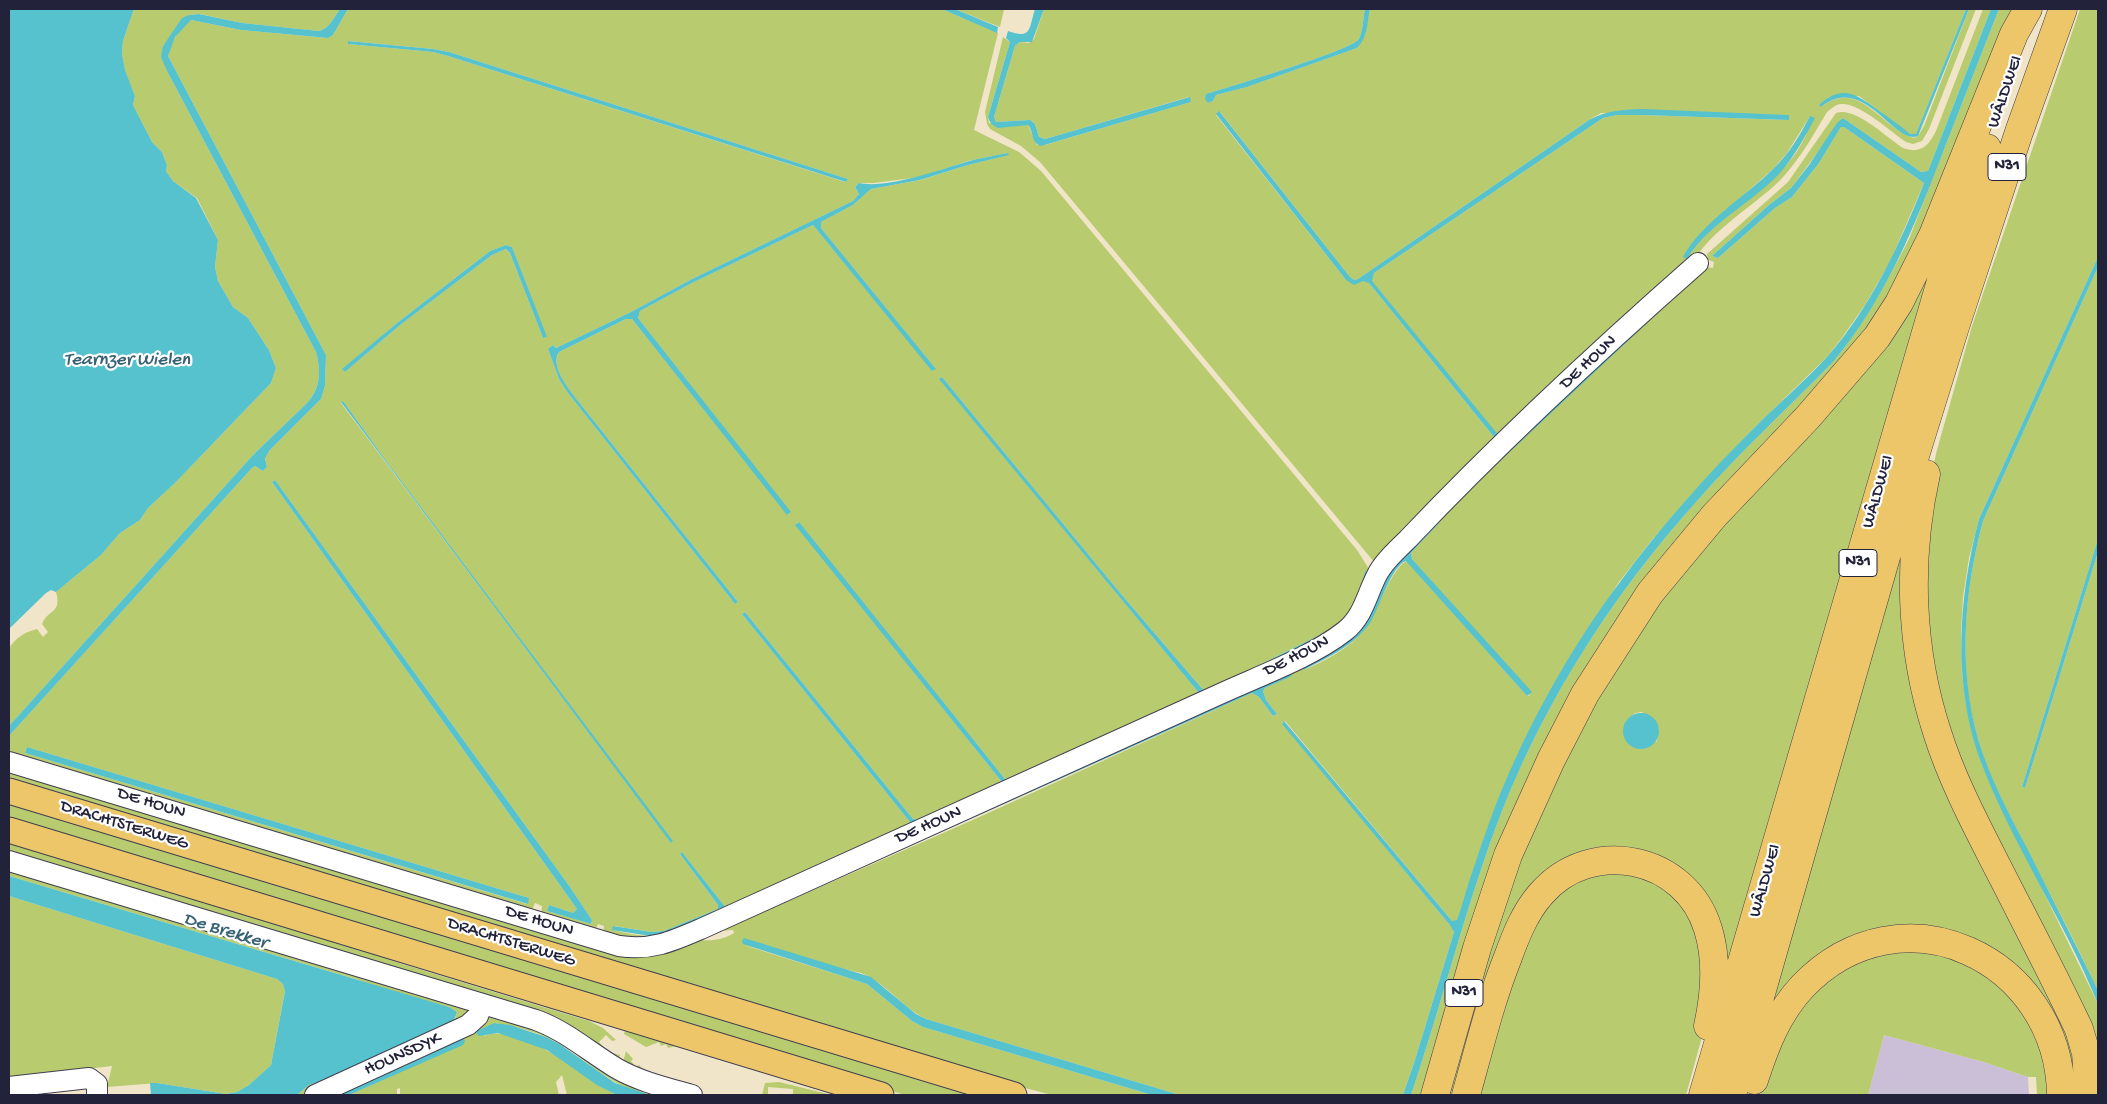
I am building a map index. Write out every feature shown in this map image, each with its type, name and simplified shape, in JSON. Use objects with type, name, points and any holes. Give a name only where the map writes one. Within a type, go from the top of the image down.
[{"type":"highway","name":"N31","points":[[1435,1095],[1477,948],[1508,855],[1551,760],[1585,694],[1650,593],[1707,524],[1808,417],[1877,337],[1899,303],[1933,235],[2014,34],[2028,9]]},
{"type":"highway","name":"WÂLDWEI","points":[[1704,1095],[1941,282],[2036,9]]},
{"type":"highway","name":"WÂLDWEI","points":[[1732,1095],[1911,469],[2019,132],[2063,9]]},
{"type":"highway","name":"N31","points":[[1955,327],[1947,391],[1925,477],[1916,540],[1914,577],[1919,658],[1937,732],[1951,770],[2079,1030],[2086,1053],[2090,1095]]},
{"type":"highway","name":"N31","points":[[1466,1095],[1496,989],[1526,914],[1542,893],[1561,876],[1588,863],[1618,859],[1641,863],[1671,878],[1696,904],[1709,930],[1716,968],[1714,997],[1693,1095]]},
{"type":"highway","points":[[1749,1095],[1778,1019],[1803,986],[1825,967],[1862,947],[1901,939],[1923,939],[1944,942],[1972,953],[2006,974],[2023,991],[2039,1012],[2050,1034],[2056,1053],[2061,1095]]},
{"type":"main road","name":"DRACHTSTERWEG","points":[[9,791],[1014,1095]]},
{"type":"main road","points":[[9,830],[881,1095]]},
{"type":"street","name":"DE HOUN","points":[[9,762],[619,946],[632,948],[660,946],[1294,660],[1339,635],[1359,614],[1378,573],[1395,552],[1439,506],[1537,411],[1698,263]]},
{"type":"street","points":[[9,861],[550,1025],[625,1072],[692,1095]]},
{"type":"street","name":"HOUNSDYK","points":[[315,1095],[468,1026],[478,1016],[482,1005]]},
{"type":"street","points":[[9,1086],[90,1078],[97,1084],[97,1095]]},
{"type":"street","points":[[9,1092],[25,1095]]},
{"type":"shaded area","points":[[1884,1035],[1984,1062],[2028,1077],[2029,1095],[1868,1095]]},
{"type":"green space","points":[[134,9],[340,9],[328,25],[319,31],[242,23],[200,14],[189,15],[163,46],[167,71],[316,352],[319,379],[312,397],[307,403],[253,455],[9,726],[9,648],[18,638],[28,632],[37,629],[43,637],[48,632],[42,624],[56,608],[56,592],[101,555],[120,533],[140,520],[148,508],[176,482],[271,383],[276,368],[269,350],[248,318],[233,307],[218,281],[215,267],[218,240],[197,198],[173,181],[166,171],[167,165],[162,152],[152,142],[133,105],[135,96],[125,71],[122,54],[123,41]]},
{"type":"green space","points":[[348,9],[942,9],[998,33],[974,130],[1019,152],[1041,171],[1357,550],[1369,569],[1371,579],[1369,587],[1352,620],[1328,639],[1219,692],[670,939],[645,944],[621,942],[605,938],[603,934],[604,926],[598,924],[594,934],[541,918],[542,906],[535,903],[530,915],[9,757],[9,736],[252,468],[255,466],[263,471],[267,467],[265,457],[269,451],[321,399],[325,386],[326,355],[168,56],[171,46],[179,31],[191,20],[241,30],[328,38],[333,35]],"holes":[[[349,41],[449,52],[848,179],[845,182],[433,52],[348,44]],[[1008,153],[1008,155],[921,180],[871,189],[853,205],[821,222],[821,228],[935,368],[933,371],[813,225],[692,283],[640,311],[638,318],[790,512],[788,515],[632,319],[626,319],[559,352],[557,364],[566,384],[738,602],[735,604],[568,393],[559,379],[548,349],[553,345],[556,348],[631,312],[692,279],[853,201],[859,194],[855,187],[859,183],[920,177],[968,161]],[[506,245],[512,247],[546,337],[543,338],[510,253],[506,249],[492,255],[399,326],[345,372],[343,369],[397,323],[490,251]],[[942,377],[1121,594],[1205,692],[1334,628],[1352,609],[1361,590],[1365,571],[1367,578],[1363,595],[1353,613],[1336,632],[1303,650],[885,839],[736,904],[735,902],[904,827],[910,822],[742,614],[745,612],[913,819],[921,820],[1000,785],[1002,782],[796,525],[798,522],[1005,779],[1011,779],[1199,693],[940,379]],[[343,401],[673,842],[671,842],[341,403]],[[275,480],[592,920],[591,924],[547,911],[549,905],[573,913],[577,909],[272,482]],[[27,747],[529,898],[527,904],[25,753]],[[682,852],[726,908],[690,926],[661,935],[642,935],[613,930],[614,926],[651,932],[664,931],[718,909],[718,905],[680,854]]]},
{"type":"green space","points":[[955,9],[1004,9],[1000,27]]},
{"type":"green space","points":[[1044,9],[1365,9],[1359,39],[1351,44],[1287,68],[1206,94],[1208,103],[1213,101],[1216,95],[1247,87],[1357,48],[1365,35],[1370,9],[1966,9],[1916,134],[1910,134],[1859,96],[1829,97],[1821,107],[1835,99],[1847,98],[1858,101],[1902,133],[1914,138],[1918,136],[1924,126],[1969,9],[1976,9],[1929,129],[1922,141],[1913,144],[1906,142],[1875,118],[1857,108],[1839,104],[1832,108],[1827,112],[1796,161],[1774,186],[1711,239],[1701,250],[1695,261],[1375,563],[1040,162],[1021,146],[990,129],[985,112],[1003,37],[1010,42],[988,117],[989,123],[1028,125],[1037,145],[1045,145],[1191,102],[1189,97],[1045,139],[1039,137],[1035,124],[1030,120],[996,122],[994,117],[1015,46],[1020,42],[1029,43],[1034,39]],"holes":[[[1220,112],[1354,280],[1601,113],[1789,115],[1788,120],[1642,115],[1617,115],[1603,118],[1374,273],[1371,281],[1499,439],[1494,437],[1369,283],[1366,281],[1346,280],[1216,115]],[[1810,116],[1806,135],[1795,154],[1782,170],[1715,227],[1687,259],[1703,231],[1774,168],[1787,153]]]},
{"type":"green space","points":[[1983,9],[1991,9],[1928,171],[1921,172],[1843,118],[1791,188],[1712,256],[1718,258],[1775,208],[1792,197],[1819,163],[1841,127],[1844,127],[1924,183],[1890,262],[1865,305],[1841,339],[1827,357],[1753,429],[1651,541],[1619,582],[1561,672],[1516,759],[1457,921],[1452,921],[1285,721],[1282,723],[1454,932],[1403,1095],[1180,1095],[926,1019],[870,977],[861,973],[744,945],[867,984],[912,1021],[923,1027],[1152,1095],[1052,1095],[956,1070],[9,783],[9,766],[596,944],[724,938],[734,933],[733,930],[719,931],[1320,650],[1440,508],[1706,267],[1713,268],[1714,262],[1708,260],[1707,254],[1788,182],[1836,113],[1844,112],[1861,118],[1903,148],[1909,150],[1923,148],[1936,131]],"holes":[[[1435,521],[1438,524],[1411,553],[1412,559],[1530,695],[1527,696],[1407,561],[1401,565],[1390,581],[1369,622],[1359,636],[1337,653],[1304,670]],[[1289,671],[1291,676],[1265,688],[1263,691],[1266,700],[1277,714],[1273,716],[1259,697],[1252,693],[975,819],[734,925]]]},
{"type":"green space","points":[[1999,9],[2018,9],[1895,296],[1600,647],[1427,1095],[1411,1095],[1489,846],[1520,769],[1540,727],[1586,647],[1638,572],[1713,483],[1833,362],[1865,318],[1909,239]]},
{"type":"green space","points":[[2080,9],[2098,9],[2098,257],[1979,519],[1969,558],[1963,597],[1961,631],[1962,673],[1966,705],[1982,765],[2098,1004],[2098,1095],[1987,836],[1924,657],[1927,493],[1937,450],[1972,326]]},
{"type":"green space","points":[[1950,228],[1721,1000],[1680,878],[1557,869],[1458,1095],[1443,1095],[1494,919],[1604,671]],"holes":[[[1642,712],[1659,728],[1657,741],[1647,748],[1640,749],[1626,721],[1635,713]]]},
{"type":"green space","points":[[2098,267],[2098,539],[2022,787],[2025,788],[2098,552],[2098,991],[1993,782],[1976,733],[1970,703],[1966,673],[1965,642],[1970,581],[1983,521]]},
{"type":"green space","points":[[1901,539],[1913,646],[2070,1023],[2081,1095],[2065,1095],[2005,968],[1868,941],[1758,1048]]},
{"type":"green space","points":[[9,798],[988,1095],[905,1095],[786,1059],[9,823]]},
{"type":"green space","points":[[9,838],[266,916],[402,964],[589,1021],[603,1028],[616,1040],[612,1041],[606,1035],[599,1042],[608,1052],[620,1055],[619,1060],[623,1062],[626,1051],[633,1059],[631,1061],[636,1067],[639,1065],[648,1074],[647,1076],[633,1070],[542,1017],[9,855]]},
{"type":"green space","points":[[9,866],[463,1005],[473,1012],[310,1095],[297,1095],[309,1085],[455,1019],[457,1012],[449,1007],[9,876]]},
{"type":"green space","points":[[1581,873],[1652,873],[1700,922],[1705,1026],[1686,1095],[1474,1095],[1533,914]]},
{"type":"green space","points":[[9,896],[277,979],[283,984],[285,990],[271,1065],[249,1085],[237,1092],[226,1094],[157,1083],[107,1087],[112,1066],[9,1078]]},
{"type":"green space","points":[[1884,947],[1964,955],[2034,1017],[2055,1095],[2037,1095],[2036,1077],[2028,1077],[1984,1062],[1884,1035],[1868,1095],[1752,1095],[1762,1066],[1803,993]]},
{"type":"green space","points":[[487,1015],[519,1020],[677,1095],[656,1096],[637,1092],[614,1081],[571,1051],[544,1036],[528,1030],[494,1023],[484,1036],[499,1034],[516,1036],[571,1065],[617,1095],[567,1095],[562,1075],[556,1082],[559,1095],[400,1095],[400,1088],[397,1089],[397,1095],[349,1095],[396,1074]]},
{"type":"green space","points":[[626,1025],[765,1072],[676,1046],[668,1048],[666,1044],[661,1046],[659,1042],[646,1047],[624,1034]]},
{"type":"green space","points":[[779,1082],[832,1095],[793,1095],[793,1089],[768,1087],[768,1094],[779,1095],[762,1095],[765,1083]]},
{"type":"water","name":"Tearnzer Wielen","points":[[9,9],[134,9],[123,41],[122,54],[125,70],[135,96],[133,105],[152,142],[162,152],[167,165],[166,171],[173,181],[196,198],[218,240],[215,267],[218,281],[233,307],[248,318],[269,350],[276,368],[271,383],[176,482],[148,508],[140,520],[120,533],[101,555],[56,592],[51,590],[46,593],[9,629]]},
{"type":"water","points":[[340,9],[348,9],[333,35],[328,38],[241,30],[191,20],[175,37],[168,56],[326,355],[325,386],[321,399],[269,451],[265,458],[267,467],[263,471],[255,466],[252,468],[9,736],[9,726],[253,455],[307,403],[315,391],[319,379],[316,352],[167,71],[161,57],[163,46],[182,18],[189,15],[199,14],[242,23],[319,31],[328,25]]},
{"type":"water","points":[[942,9],[955,9],[998,27],[997,33]]},
{"type":"water","points":[[1035,9],[1044,9],[1032,42],[1020,42],[1015,46],[994,117],[996,122],[1030,120],[1035,124],[1039,137],[1045,139],[1190,97],[1191,102],[1041,146],[1034,140],[1028,125],[996,127],[990,122],[988,117],[1010,42],[1006,38],[1008,31],[1026,33],[1030,27]]},
{"type":"water","points":[[1365,9],[1370,9],[1366,30],[1361,44],[1357,48],[1247,87],[1216,95],[1213,101],[1208,103],[1205,99],[1206,94],[1287,68],[1351,44],[1359,39]]},
{"type":"water","points":[[1966,9],[1969,9],[1918,136],[1909,136],[1899,131],[1864,103],[1851,98],[1837,99],[1821,107],[1819,105],[1827,99],[1842,93],[1856,96],[1870,104],[1910,134],[1916,134]]},
{"type":"water","points":[[1991,9],[1999,9],[1923,204],[1898,259],[1869,313],[1833,362],[1713,483],[1638,572],[1586,647],[1540,727],[1502,811],[1489,846],[1411,1095],[1403,1095],[1454,932],[1282,724],[1284,721],[1452,921],[1457,920],[1486,831],[1507,777],[1550,690],[1583,635],[1635,562],[1684,502],[1736,446],[1827,357],[1843,338],[1883,274],[1905,229],[1924,183],[1844,127],[1841,127],[1819,163],[1792,197],[1775,208],[1718,258],[1712,256],[1791,188],[1837,123],[1843,118],[1921,172],[1928,171]]},
{"type":"water","points":[[348,41],[449,52],[848,179],[846,182],[448,56],[433,52],[348,44]]},
{"type":"water","points":[[1642,109],[1789,115],[1789,120],[1642,115],[1617,115],[1603,118],[1374,273],[1372,281],[1500,437],[1494,440],[1494,437],[1369,283],[1363,281],[1354,285],[1346,280],[1216,114],[1219,111],[1354,280],[1589,120],[1608,112]]},
{"type":"water","points":[[1810,116],[1815,118],[1795,154],[1780,173],[1707,234],[1687,259],[1683,257],[1691,244],[1712,221],[1779,163],[1794,144]]},
{"type":"water","points":[[1008,153],[1009,155],[920,180],[871,189],[853,205],[821,222],[821,228],[936,369],[932,371],[813,225],[692,283],[640,311],[638,318],[791,512],[787,515],[632,319],[626,319],[559,352],[557,364],[566,384],[738,602],[735,604],[568,393],[559,379],[548,349],[553,345],[556,348],[631,312],[692,279],[853,201],[859,194],[855,187],[859,183],[870,184],[898,181]]},
{"type":"water","points":[[506,245],[512,247],[547,337],[543,338],[510,253],[506,249],[492,255],[399,326],[345,372],[342,369],[397,323],[490,251]]},
{"type":"water","points":[[2098,257],[2098,267],[1983,521],[1971,575],[1966,630],[1966,657],[1972,712],[1978,739],[1988,767],[2006,807],[2094,982],[2098,991],[2098,1004],[2085,974],[2009,825],[1982,765],[1972,735],[1966,704],[1962,674],[1961,642],[1966,580],[1979,519]]},
{"type":"water","points":[[1646,322],[1466,493],[1445,516],[1442,513],[1462,490]]},
{"type":"water","points":[[942,377],[1121,594],[1205,692],[1334,628],[1346,616],[1355,602],[1365,571],[1367,572],[1362,597],[1355,612],[1344,625],[1307,649],[736,905],[735,902],[904,827],[910,822],[742,614],[745,612],[913,819],[921,820],[1000,785],[1002,782],[795,525],[799,522],[1005,779],[1011,779],[1199,693],[939,379]]},
{"type":"water","points":[[343,401],[673,841],[671,843],[341,402]]},
{"type":"water","points":[[275,480],[570,887],[592,920],[591,924],[547,911],[549,905],[573,913],[577,909],[272,482]]},
{"type":"water","points":[[1435,521],[1439,523],[1411,553],[1412,559],[1532,692],[1527,696],[1406,561],[1395,571],[1390,579],[1374,617],[1364,631],[1348,645],[1304,670],[1301,665]]},
{"type":"water","points":[[2098,539],[2098,552],[2025,788],[2022,787]]},
{"type":"water","points":[[1288,671],[1292,676],[1265,688],[1263,691],[1266,700],[1277,714],[1273,716],[1259,697],[1252,693],[738,923],[731,924]]},
{"type":"water","points":[[1641,713],[1648,714],[1654,718],[1658,724],[1658,738],[1654,744],[1648,748],[1641,749],[1634,748],[1628,744],[1624,738],[1623,731],[1624,724],[1628,718],[1634,714]]},
{"type":"water","points":[[27,747],[529,898],[528,904],[25,753]]},
{"type":"water","points":[[682,852],[726,908],[665,935],[651,936],[612,930],[613,926],[651,932],[664,931],[718,909],[718,905],[680,854]]},
{"type":"water","points":[[9,876],[449,1007],[457,1012],[453,1023],[353,1070],[309,1085],[297,1095],[151,1095],[150,1083],[226,1094],[237,1092],[249,1085],[271,1065],[285,991],[283,984],[277,979],[9,896]]},
{"type":"water","points":[[744,938],[871,977],[916,1014],[926,1019],[1180,1095],[1152,1095],[923,1027],[912,1021],[867,984],[743,944]]},
{"type":"water","points":[[494,1023],[510,1025],[546,1037],[561,1045],[615,1083],[650,1095],[617,1095],[597,1085],[547,1050],[498,1033],[479,1036],[477,1034],[477,1031]]},
{"type":"water","points":[[463,1037],[465,1041],[463,1045],[349,1095],[330,1095]]},
{"type":"water label","name":"De Brekker","points":[[225,932]]}]
